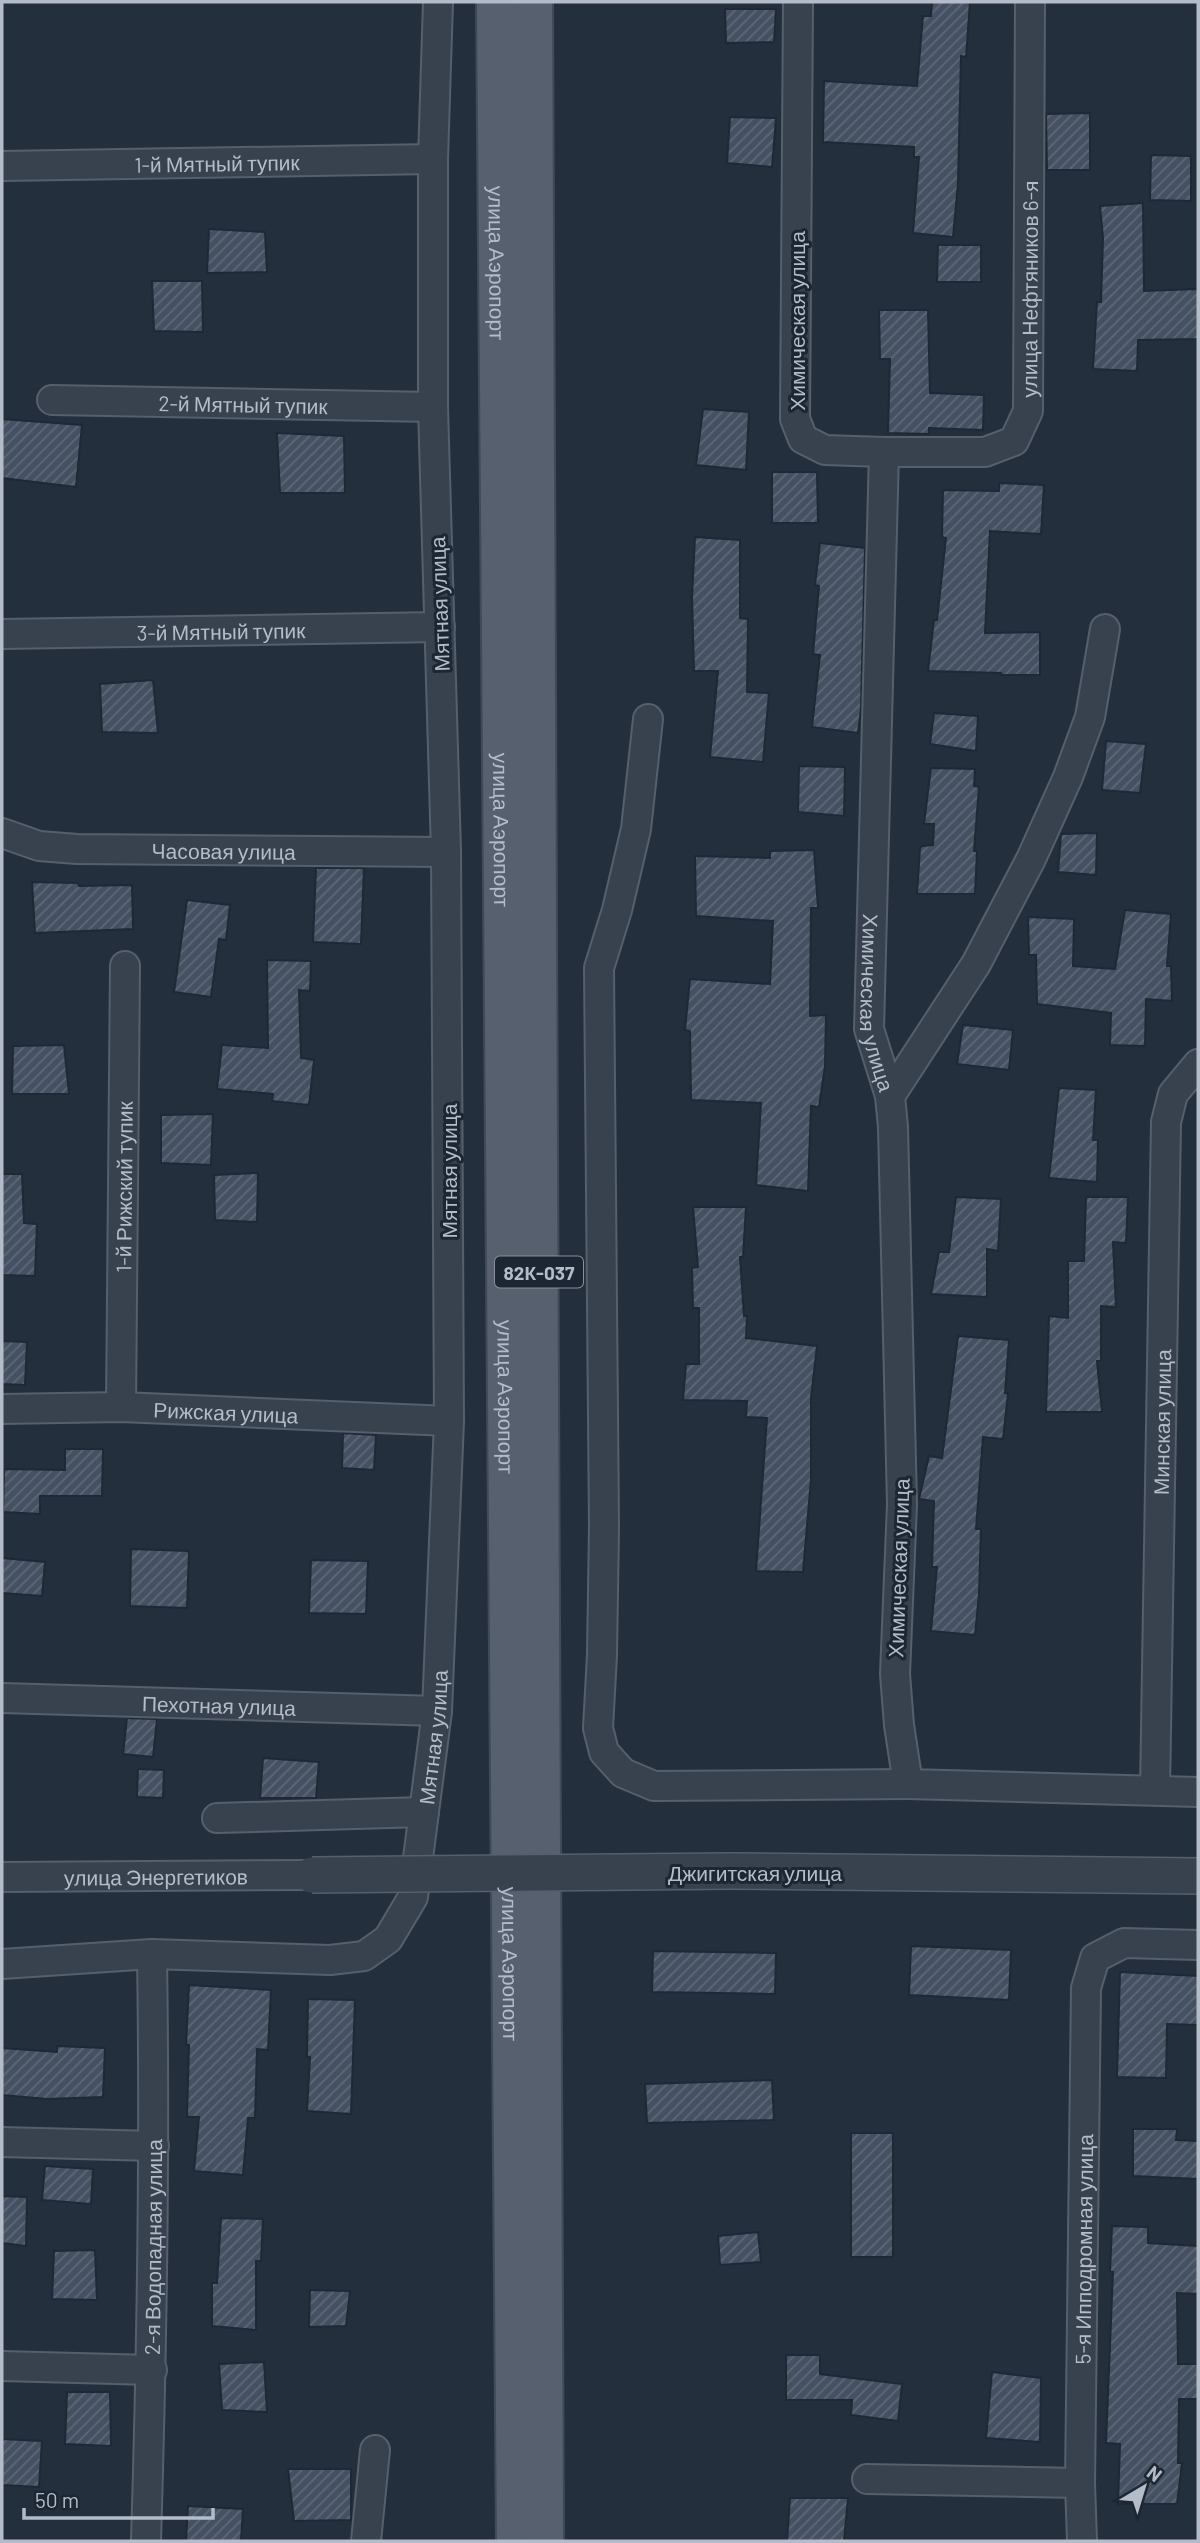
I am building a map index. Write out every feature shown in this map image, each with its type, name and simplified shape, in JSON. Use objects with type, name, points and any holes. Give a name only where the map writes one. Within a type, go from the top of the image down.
[{"type":"main road","name":"улица Аэропорт","points":[[496,2],[516,2541]]},
{"type":"main road","name":"улица Аэропорт","points":[[533,2],[544,2541]]},
{"type":"street","name":"Мятная улица","points":[[2,1964],[152,1954],[330,1960],[364,1956],[388,1940],[413,1897],[437,1711],[449,1420],[446,852],[433,407],[433,159],[438,2]]},
{"type":"street","name":"Химическая улица","points":[[798,2],[795,419],[803,439],[825,450],[884,452],[869,1029],[890,1096],[893,1127],[902,1504],[895,1674],[898,1725],[908,1784]]},
{"type":"street","name":"улица Нефтяников 6-я","points":[[884,452],[985,452],[1014,441],[1028,411],[1030,2]]},
{"type":"street","name":"1-й Мятный тупик","points":[[2,166],[433,159]]},
{"type":"street","name":"2-й Мятный тупик","points":[[52,400],[433,407]]},
{"type":"street","name":"3-й Мятный тупик","points":[[2,634],[440,627]]},
{"type":"street","points":[[890,1096],[976,964],[1031,859],[1068,777],[1090,717],[1105,629]]},
{"type":"street","points":[[648,719],[636,829],[617,910],[599,968],[604,1527],[602,1655],[597,1728],[604,1752],[623,1773],[654,1786],[908,1784],[1198,1792]]},
{"type":"street","name":"Часовая улица","points":[[2,833],[40,846],[77,849],[446,852]]},
{"type":"street","name":"1-й Рижский тупик","points":[[121,1407],[125,966]]},
{"type":"street","name":"Минская улица","points":[[1155,1790],[1166,1122],[1173,1094],[1198,1064]]},
{"type":"street","name":"Рижская улица","points":[[2,1409],[121,1407],[449,1420]]},
{"type":"street","name":"Пехотная улица","points":[[2,1698],[437,1711]]},
{"type":"street","points":[[217,1818],[424,1812]]},
{"type":"street","name":"Джигитская улица","points":[[312,1875],[730,1871],[1198,1876]]},
{"type":"street","name":"улица Энергетиков","points":[[2,1877],[312,1875]]},
{"type":"street","name":"5-я Ипподромная улица","points":[[1082,2541],[1080,2483],[1086,1988],[1095,1958],[1125,1943],[1198,1945]]},
{"type":"street","name":"2-я Водопадная улица","points":[[146,2541],[152,2370],[155,2146],[152,1954]]},
{"type":"street","points":[[2,2142],[155,2146]]},
{"type":"street","points":[[2,2366],[152,2370]]},
{"type":"street","points":[[366,2541],[375,2450]]},
{"type":"street","points":[[867,2479],[1080,2483]]},
{"type":"building","points":[[932,2],[970,2],[966,57],[961,56],[958,183],[953,237],[913,233],[919,157],[914,157],[914,147],[823,142],[824,81],[917,86],[923,16],[931,16]]},
{"type":"building","points":[[725,9],[776,9],[774,42],[726,43]]},
{"type":"building","points":[[1090,113],[1090,170],[1047,170],[1046,114]]},
{"type":"building","points":[[730,117],[776,118],[772,167],[727,163]]},
{"type":"building","points":[[1151,155],[1191,156],[1191,201],[1150,200]]},
{"type":"building","points":[[1143,203],[1144,291],[1198,289],[1198,339],[1138,340],[1137,371],[1093,369],[1097,302],[1101,302],[1103,238],[1100,206]]},
{"type":"building","points":[[209,229],[265,232],[267,272],[207,273]]},
{"type":"building","points":[[938,245],[981,245],[981,282],[937,282]]},
{"type":"building","points":[[152,281],[202,281],[203,332],[154,331]]},
{"type":"building","points":[[879,310],[928,310],[930,393],[984,395],[983,430],[929,428],[929,434],[888,433],[890,359],[880,359]]},
{"type":"building","points":[[703,409],[749,412],[746,470],[696,465]]},
{"type":"building","points":[[2,419],[82,425],[76,487],[2,478]]},
{"type":"building","points":[[277,433],[344,436],[345,493],[280,493]]},
{"type":"building","points":[[772,472],[817,472],[818,523],[772,523]]},
{"type":"building","points":[[999,483],[1044,485],[1041,534],[990,531],[985,633],[1040,632],[1040,675],[928,671],[946,538],[942,537],[943,490],[999,491]]},
{"type":"building","points":[[695,537],[740,540],[740,618],[748,619],[747,692],[769,693],[763,762],[710,757],[718,671],[694,671],[692,597]]},
{"type":"building","points":[[820,543],[865,548],[858,733],[812,727],[820,655],[813,654],[819,586],[815,585]]},
{"type":"building","points":[[153,680],[158,733],[102,732],[100,684]]},
{"type":"building","points":[[934,713],[978,716],[976,751],[930,744]]},
{"type":"building","points":[[1106,741],[1146,744],[1140,793],[1102,790]]},
{"type":"building","points":[[799,766],[845,767],[844,816],[798,812]]},
{"type":"building","points":[[931,768],[975,769],[974,786],[979,787],[974,851],[977,851],[975,894],[917,894],[920,848],[933,845],[934,824],[924,824]]},
{"type":"building","points":[[1097,833],[1096,875],[1058,872],[1061,834]]},
{"type":"building","points":[[814,850],[818,908],[811,908],[810,1016],[826,1015],[825,1066],[819,1107],[811,1106],[808,1191],[756,1185],[761,1103],[691,1100],[690,1031],[685,1030],[690,979],[770,984],[773,921],[696,916],[695,856],[770,858],[770,851]]},
{"type":"building","points":[[316,868],[364,868],[361,944],[313,942]]},
{"type":"building","points":[[32,882],[78,883],[79,886],[132,885],[133,929],[35,933]]},
{"type":"building","points":[[187,900],[230,905],[226,940],[219,939],[211,997],[174,992]]},
{"type":"building","points":[[1125,910],[1171,914],[1167,966],[1171,966],[1172,1001],[1146,999],[1145,1046],[1110,1045],[1111,1013],[1037,1004],[1036,955],[1029,955],[1028,917],[1074,919],[1073,966],[1115,969]]},
{"type":"building","points":[[267,960],[311,961],[310,991],[299,990],[301,1058],[314,1060],[309,1105],[272,1101],[273,1094],[217,1089],[222,1045],[268,1048]]},
{"type":"building","points":[[963,1025],[1013,1030],[1009,1070],[957,1064]]},
{"type":"building","points":[[64,1045],[69,1094],[12,1094],[13,1046]]},
{"type":"building","points":[[1059,1088],[1096,1090],[1093,1140],[1098,1140],[1097,1182],[1049,1178]]},
{"type":"building","points":[[213,1114],[211,1165],[161,1163],[161,1115]]},
{"type":"building","points":[[258,1173],[257,1222],[215,1220],[214,1175]]},
{"type":"building","points":[[2,1174],[22,1174],[24,1223],[37,1224],[35,1276],[2,1275]]},
{"type":"building","points":[[956,1197],[1001,1199],[998,1251],[987,1249],[987,1297],[931,1294],[939,1252],[949,1252]]},
{"type":"building","points":[[1086,1197],[1128,1197],[1126,1243],[1113,1242],[1116,1307],[1101,1306],[1101,1361],[1097,1361],[1102,1412],[1046,1412],[1049,1316],[1068,1318],[1068,1261],[1084,1261]]},
{"type":"building","points":[[693,1207],[746,1207],[743,1257],[740,1257],[744,1316],[747,1316],[746,1338],[817,1346],[811,1398],[811,1480],[803,1572],[756,1571],[767,1418],[746,1417],[747,1401],[683,1400],[686,1364],[699,1364],[699,1308],[693,1308],[692,1268],[698,1267]]},
{"type":"building","points":[[958,1336],[1009,1340],[1005,1393],[1008,1393],[1003,1439],[983,1437],[976,1529],[981,1529],[975,1635],[931,1631],[937,1567],[932,1567],[934,1501],[919,1499],[929,1456],[942,1458]]},
{"type":"building","points":[[2,1341],[27,1342],[25,1385],[2,1384]]},
{"type":"building","points":[[343,1433],[376,1435],[374,1470],[342,1468]]},
{"type":"building","points":[[65,1449],[103,1449],[102,1496],[40,1496],[40,1514],[3,1512],[4,1469],[65,1470]]},
{"type":"building","points":[[131,1549],[189,1551],[187,1608],[130,1606]]},
{"type":"building","points":[[2,1558],[45,1562],[42,1596],[2,1593]]},
{"type":"building","points":[[311,1560],[368,1561],[366,1614],[309,1613]]},
{"type":"building","points":[[127,1718],[157,1719],[153,1757],[123,1754]]},
{"type":"building","points":[[263,1758],[319,1762],[316,1798],[260,1798]]},
{"type":"building","points":[[138,1769],[164,1770],[163,1798],[137,1797]]},
{"type":"building","points":[[911,1946],[1011,1950],[1009,2000],[909,1995]]},
{"type":"building","points":[[653,1951],[776,1953],[775,1994],[652,1992]]},
{"type":"building","points":[[1120,1972],[1198,1976],[1198,2025],[1167,2024],[1166,2078],[1117,2077]]},
{"type":"building","points":[[189,1985],[271,1990],[268,2050],[257,2049],[255,2118],[248,2118],[243,2175],[194,2171],[199,2117],[187,2117]]},
{"type":"building","points":[[308,1999],[355,2000],[351,2114],[307,2111],[310,2057],[307,2057]]},
{"type":"building","points":[[57,2046],[105,2048],[103,2097],[47,2099],[2,2095],[2,2048],[57,2052]]},
{"type":"building","points":[[772,2080],[774,2120],[647,2123],[645,2084]]},
{"type":"building","points":[[1133,2129],[1177,2129],[1176,2140],[1198,2141],[1198,2179],[1133,2176]]},
{"type":"building","points":[[851,2133],[893,2133],[893,2257],[851,2257]]},
{"type":"building","points":[[45,2166],[93,2169],[91,2204],[42,2200]]},
{"type":"building","points":[[2,2196],[27,2197],[26,2246],[2,2243]]},
{"type":"building","points":[[221,2218],[263,2219],[261,2261],[256,2261],[256,2330],[212,2326],[212,2283],[217,2283]]},
{"type":"building","points":[[1112,2226],[1148,2227],[1148,2243],[1198,2246],[1198,2294],[1177,2293],[1178,2364],[1198,2364],[1198,2399],[1179,2399],[1178,2463],[1182,2463],[1177,2504],[1118,2504],[1120,2444],[1106,2443],[1113,2272],[1110,2272]]},
{"type":"building","points":[[758,2232],[761,2262],[720,2265],[718,2236]]},
{"type":"building","points":[[95,2250],[97,2300],[52,2299],[54,2251]]},
{"type":"building","points":[[310,2290],[350,2291],[346,2326],[309,2327]]},
{"type":"building","points":[[786,2355],[820,2355],[820,2374],[902,2384],[898,2421],[851,2415],[852,2400],[786,2400]]},
{"type":"building","points":[[264,2362],[267,2412],[222,2410],[219,2364]]},
{"type":"building","points":[[992,2372],[1041,2378],[1040,2442],[986,2438]]},
{"type":"building","points":[[67,2392],[110,2392],[111,2446],[65,2444]]},
{"type":"building","points":[[2,2439],[42,2441],[39,2487],[2,2485]]},
{"type":"building","points":[[288,2469],[351,2469],[351,2520],[294,2521]]},
{"type":"building","points":[[790,2498],[848,2498],[844,2541],[787,2541]]},
{"type":"building","points":[[188,2506],[243,2509],[241,2541],[186,2541]]}]
